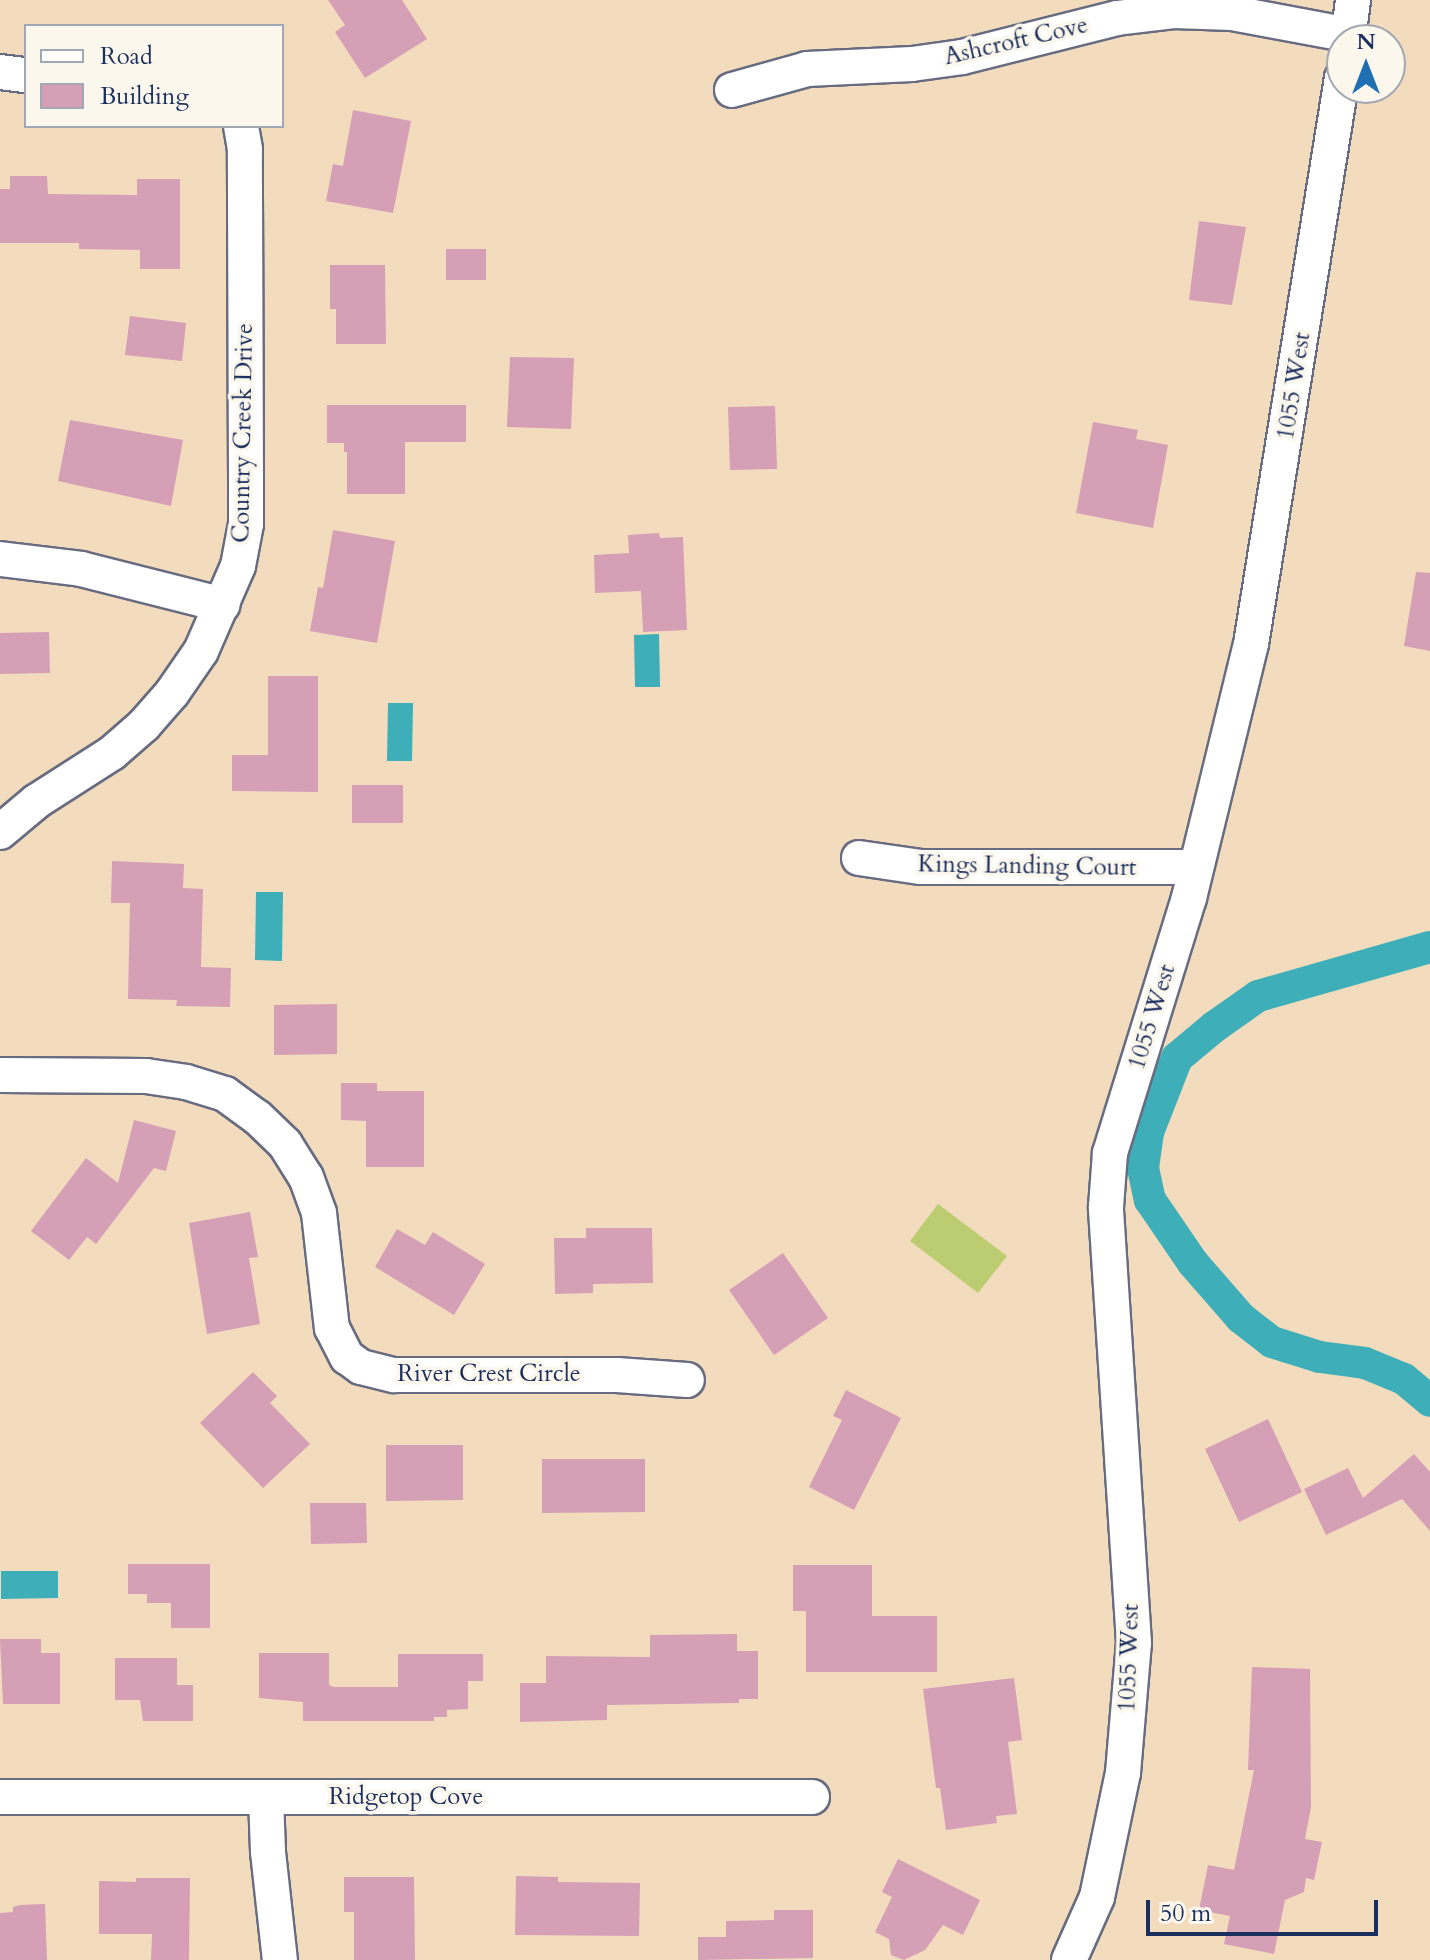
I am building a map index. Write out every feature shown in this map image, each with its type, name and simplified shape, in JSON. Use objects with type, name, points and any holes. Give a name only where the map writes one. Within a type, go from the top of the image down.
[{"type":"street","points":[[1350,24],[1353,0]]},
{"type":"street","name":"Ashcroft Cove","points":[[732,90],[807,69],[912,64],[962,57],[1117,18],[1174,11],[1232,13],[1326,33]]},
{"type":"street","points":[[0,72],[24,75]]},
{"type":"street","name":"1055 West","points":[[1069,1960],[1097,1897],[1123,1773],[1134,1643],[1106,1207],[1110,1153],[1196,867],[1251,644],[1338,104]]},
{"type":"street","name":"Country Creek Drive","points":[[0,832],[37,801],[112,753],[144,725],[201,651],[238,566],[246,524],[245,149],[241,128]]},
{"type":"street","points":[[0,559],[81,569],[223,605]]},
{"type":"street","name":"Kings Landing Court","points":[[859,858],[921,867],[1196,867]]},
{"type":"street","name":"River Crest Circle","points":[[0,1075],[146,1076],[186,1082],[225,1094],[257,1117],[285,1144],[306,1177],[319,1213],[332,1328],[347,1357],[361,1367],[394,1375],[617,1375],[687,1380]]},
{"type":"street","name":"Ridgetop Cove","points":[[0,1797],[812,1797]]},
{"type":"street","points":[[266,1797],[268,1852],[280,1960]]},
{"type":"green space","points":[[938,1204],[1007,1256],[978,1293],[910,1241]]},
{"type":"water","points":[[659,634],[660,687],[635,687],[634,635]]},
{"type":"water","points":[[388,703],[413,703],[412,761],[387,761]]},
{"type":"water","points":[[256,892],[283,892],[282,961],[255,960]]},
{"type":"water","points":[[1,1571],[58,1571],[58,1598],[1,1599]]},
{"type":"building","points":[[328,0],[402,0],[427,39],[365,78],[335,32],[345,25]]},
{"type":"building","points":[[353,110],[411,121],[393,213],[326,201],[333,164],[343,166]]},
{"type":"building","points":[[10,176],[47,176],[48,194],[137,195],[137,179],[180,179],[180,269],[140,269],[140,250],[79,249],[79,243],[0,243],[0,189],[10,189]]},
{"type":"building","points":[[1199,221],[1246,227],[1232,305],[1189,300]]},
{"type":"building","points":[[446,249],[486,249],[486,280],[446,280]]},
{"type":"building","points":[[330,265],[385,265],[386,344],[336,344],[336,309],[330,309]]},
{"type":"building","points":[[130,316],[186,323],[182,361],[125,355]]},
{"type":"building","points":[[510,357],[574,358],[571,429],[507,427]]},
{"type":"building","points":[[327,405],[466,405],[466,442],[405,442],[405,494],[347,494],[347,452],[344,452],[344,443],[327,443]]},
{"type":"building","points":[[775,406],[777,469],[730,470],[728,407]]},
{"type":"building","points":[[70,420],[183,440],[171,506],[58,481]]},
{"type":"building","points":[[1093,422],[1138,430],[1136,439],[1168,445],[1153,528],[1076,513]]},
{"type":"building","points":[[333,530],[395,541],[377,643],[310,631],[318,587],[323,588]]},
{"type":"building","points":[[659,533],[660,538],[683,537],[687,630],[643,632],[641,591],[595,593],[594,555],[629,553],[628,535]]},
{"type":"building","points":[[1416,572],[1430,573],[1430,651],[1404,646]]},
{"type":"building","points":[[49,632],[50,673],[0,674],[0,633]]},
{"type":"building","points":[[268,676],[318,676],[318,792],[232,791],[232,755],[268,755]]},
{"type":"building","points":[[352,785],[403,785],[403,823],[352,823]]},
{"type":"building","points":[[112,861],[184,864],[183,888],[203,889],[201,967],[231,968],[230,1007],[176,1006],[177,1000],[128,999],[130,903],[111,903]]},
{"type":"building","points":[[337,1004],[337,1054],[274,1055],[274,1005]]},
{"type":"building","points":[[341,1083],[377,1083],[377,1091],[424,1091],[424,1167],[366,1167],[366,1121],[341,1120]]},
{"type":"building","points":[[134,1120],[176,1131],[166,1171],[154,1168],[96,1244],[87,1237],[69,1260],[31,1231],[86,1158],[118,1183]]},
{"type":"building","points":[[250,1212],[258,1257],[249,1258],[260,1324],[207,1334],[189,1223]]},
{"type":"building","points":[[586,1228],[652,1228],[653,1283],[593,1284],[593,1293],[555,1294],[554,1238],[586,1238]]},
{"type":"building","points":[[397,1229],[425,1245],[433,1232],[485,1264],[454,1315],[375,1267]]},
{"type":"building","points":[[783,1253],[828,1318],[774,1355],[729,1290]]},
{"type":"building","points":[[253,1372],[277,1396],[270,1403],[310,1444],[263,1488],[200,1423]]},
{"type":"building","points":[[846,1390],[901,1418],[854,1510],[809,1487],[842,1420],[833,1416]]},
{"type":"building","points":[[1268,1419],[1302,1492],[1239,1522],[1205,1449]]},
{"type":"building","points":[[386,1445],[463,1445],[463,1500],[386,1501]]},
{"type":"building","points":[[1414,1454],[1430,1472],[1430,1531],[1402,1499],[1326,1535],[1304,1489],[1348,1468],[1363,1498]]},
{"type":"building","points":[[542,1459],[645,1459],[645,1512],[542,1513]]},
{"type":"building","points":[[310,1503],[366,1503],[367,1543],[311,1544]]},
{"type":"building","points":[[128,1564],[210,1564],[210,1628],[171,1628],[171,1603],[147,1603],[147,1594],[128,1594]]},
{"type":"building","points":[[793,1565],[872,1565],[872,1616],[937,1616],[937,1672],[806,1672],[806,1611],[793,1611]]},
{"type":"building","points":[[737,1634],[737,1651],[758,1651],[758,1699],[739,1699],[739,1703],[607,1705],[607,1720],[520,1722],[520,1683],[546,1683],[546,1656],[650,1657],[650,1635]]},
{"type":"building","points":[[0,1639],[41,1639],[41,1653],[60,1653],[60,1704],[3,1704]]},
{"type":"building","points":[[259,1653],[329,1653],[329,1685],[334,1687],[398,1687],[398,1654],[483,1654],[483,1681],[468,1681],[468,1709],[447,1710],[447,1717],[434,1717],[434,1721],[303,1721],[303,1702],[259,1698]]},
{"type":"building","points":[[115,1658],[177,1658],[177,1685],[193,1685],[193,1721],[143,1721],[140,1700],[115,1700]]},
{"type":"building","points":[[1252,1667],[1310,1669],[1311,1807],[1305,1839],[1322,1842],[1314,1880],[1306,1878],[1304,1892],[1285,1900],[1274,1954],[1224,1944],[1230,1916],[1199,1910],[1208,1865],[1234,1870],[1254,1770],[1248,1770]]},
{"type":"building","points":[[1014,1678],[1022,1740],[1008,1742],[1017,1814],[996,1816],[997,1823],[946,1830],[940,1788],[936,1788],[923,1689]]},
{"type":"building","points":[[898,1859],[980,1900],[963,1935],[943,1925],[925,1950],[904,1960],[891,1955],[889,1939],[875,1932],[892,1897],[882,1892]]},
{"type":"building","points":[[516,1876],[558,1877],[558,1882],[640,1883],[639,1936],[515,1935]]},
{"type":"building","points":[[344,1877],[414,1877],[415,1960],[354,1960],[354,1912],[344,1912]]},
{"type":"building","points":[[136,1878],[190,1878],[189,1960],[151,1960],[152,1934],[99,1934],[99,1881],[136,1882]]},
{"type":"building","points":[[45,1904],[47,1960],[0,1960],[0,1913],[13,1912],[13,1907],[20,1905]]},
{"type":"building","points":[[774,1910],[813,1910],[813,1958],[698,1960],[698,1937],[726,1937],[726,1921],[774,1920]]},
{"type":"waterway","points":[[1430,947],[1258,996],[1214,1027],[1177,1058],[1148,1132],[1143,1168],[1150,1200],[1193,1263],[1241,1318],[1272,1342],[1320,1357],[1365,1363],[1404,1379],[1430,1401]]}]
